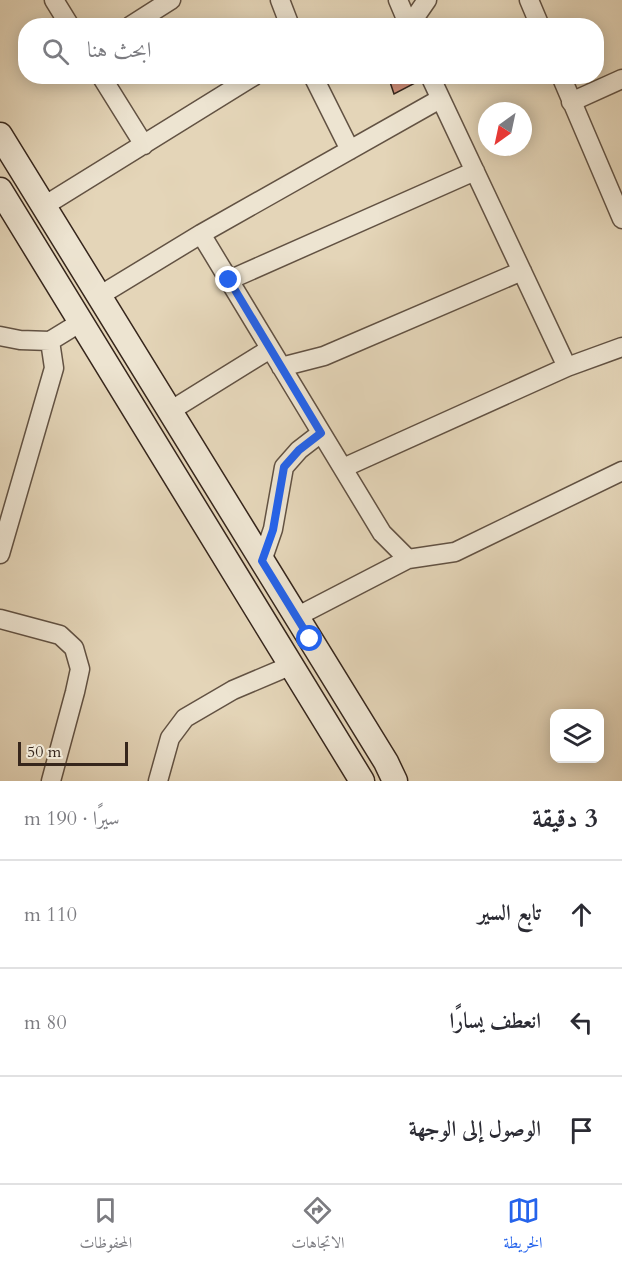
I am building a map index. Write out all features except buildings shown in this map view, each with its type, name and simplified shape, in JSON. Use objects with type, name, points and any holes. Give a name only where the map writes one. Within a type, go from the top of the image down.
[{"type":"street","points":[[54,0],[65,18]]},
{"type":"street","points":[[143,18],[171,0]]},
{"type":"street","points":[[280,0],[287,18]]},
{"type":"street","points":[[398,0],[406,18]]},
{"type":"street","points":[[415,18],[427,0]]},
{"type":"street","points":[[529,0],[537,18]]},
{"type":"street","points":[[571,102],[622,80]]},
{"type":"street","points":[[106,84],[144,146]]},
{"type":"street","points":[[44,206],[241,84]]},
{"type":"street","points":[[317,84],[350,150]]},
{"type":"street","points":[[433,84],[567,367]]},
{"type":"street","points":[[564,84],[622,219]]},
{"type":"street","points":[[99,296],[201,234],[440,99]]},
{"type":"street","points":[[0,135],[386,762],[395,781]]},
{"type":"street","points":[[229,280],[475,171]]},
{"type":"street","points":[[0,190],[362,781]]},
{"type":"street","points":[[201,234],[382,533],[408,559]]},
{"type":"street","points":[[281,367],[324,356],[522,270]]},
{"type":"street","points":[[0,336],[20,340],[50,341],[81,322]]},
{"type":"street","points":[[0,554],[54,368],[50,341]]},
{"type":"street","points":[[343,468],[567,367],[622,346]]},
{"type":"street","points":[[170,411],[270,349]]},
{"type":"street","points":[[262,561],[273,530],[284,467],[299,450],[321,433]]},
{"type":"street","points":[[296,617],[408,559],[455,552],[622,471]]},
{"type":"street","points":[[191,502],[218,490]]},
{"type":"street","points":[[0,619],[60,635],[74,648],[80,669],[51,781]]},
{"type":"street","points":[[158,781],[170,738],[185,718],[233,690],[291,665]]},
{"type":"route","points":[[229,280],[321,433],[299,450],[284,467],[273,530],[262,561],[310,639]]}]
